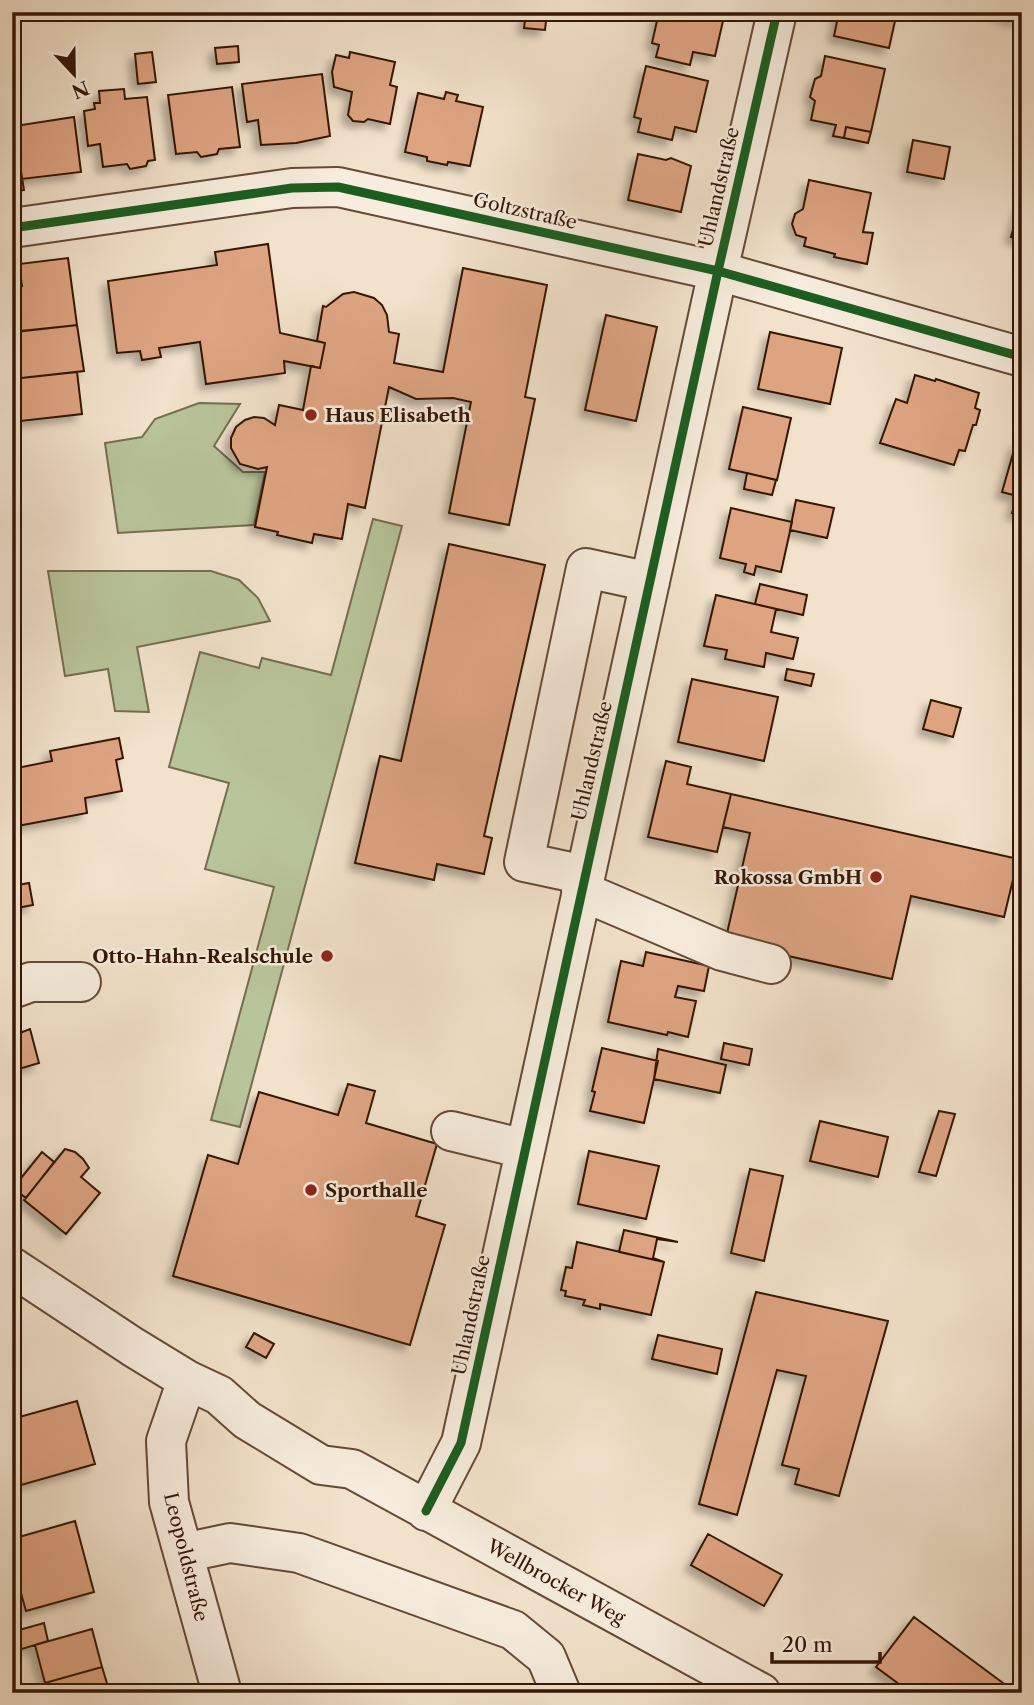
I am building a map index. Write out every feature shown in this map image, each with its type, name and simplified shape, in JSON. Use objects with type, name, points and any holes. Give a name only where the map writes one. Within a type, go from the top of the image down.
[{"type":"street","name":"Uhlandstraße","points":[[426,1511],[461,1443],[777,12]]},
{"type":"street","name":"Goltzstraße","points":[[12,228],[292,188],[338,187],[718,271],[1022,357]]},
{"type":"street","points":[[650,582],[586,568],[524,862],[583,883],[722,951],[771,964]]},
{"type":"street","points":[[12,989],[31,982],[80,982]]},
{"type":"street","points":[[451,1131],[525,1149]]},
{"type":"street","name":"Wellbrocker Weg","points":[[12,1267],[133,1347],[203,1388],[259,1398],[333,1442],[352,1469],[761,1693]]},
{"type":"street","name":"Leopoldstraße","points":[[203,1388],[166,1441],[169,1502],[222,1693]]},
{"type":"street","points":[[183,1553],[230,1544],[299,1553],[513,1630],[545,1657],[561,1693]]},
{"type":"green space","points":[[199,403],[240,404],[214,446],[243,472],[265,472],[254,525],[118,533],[105,443],[142,437],[155,419]]},
{"type":"green space","points":[[373,519],[402,526],[240,1127],[211,1120],[274,887],[205,869],[229,783],[169,767],[200,652],[259,668],[262,658],[331,675]]},
{"type":"green space","points":[[48,571],[211,571],[239,580],[258,598],[270,621],[137,647],[149,712],[115,711],[108,669],[65,676]]},
{"type":"building","points":[[526,12],[547,12],[545,30],[524,28]]},
{"type":"building","points":[[659,12],[725,12],[715,56],[693,52],[690,65],[656,57],[659,45],[652,43]]},
{"type":"building","points":[[835,12],[897,12],[889,48],[834,36],[838,17]]},
{"type":"building","points":[[995,12],[1020,12],[1016,21]]},
{"type":"building","points":[[238,46],[239,62],[217,64],[215,48]]},
{"type":"building","points":[[152,52],[156,82],[138,84],[135,54]]},
{"type":"building","points":[[350,52],[395,62],[390,85],[397,87],[390,124],[368,119],[364,122],[353,121],[348,115],[352,92],[334,87],[332,72],[336,55],[349,58]]},
{"type":"building","points":[[825,56],[885,69],[871,132],[846,127],[844,138],[833,136],[836,125],[811,120],[815,101],[810,97],[815,79],[821,76]]},
{"type":"building","points":[[646,66],[708,81],[696,132],[675,127],[672,140],[638,132],[641,119],[634,117]]},
{"type":"building","points":[[322,74],[330,136],[296,143],[261,145],[258,120],[247,122],[242,84]]},
{"type":"building","points":[[232,87],[240,147],[219,149],[217,154],[201,157],[197,152],[176,154],[168,95]]},
{"type":"building","points":[[124,89],[125,99],[147,97],[155,160],[148,161],[146,166],[130,169],[127,164],[103,167],[100,144],[88,146],[84,111],[95,109],[94,103],[100,103],[99,91]]},
{"type":"building","points":[[446,92],[458,95],[456,101],[483,107],[470,166],[427,161],[427,157],[405,152],[418,93],[444,99]]},
{"type":"building","points":[[74,117],[81,172],[22,179],[15,126]]},
{"type":"building","points":[[846,127],[871,132],[868,143],[844,138]]},
{"type":"building","points":[[12,140],[16,140],[24,190],[12,192]]},
{"type":"building","points":[[913,140],[950,147],[944,179],[907,172]]},
{"type":"building","points":[[638,154],[666,160],[671,158],[691,166],[681,212],[628,200]]},
{"type":"building","points":[[809,180],[871,193],[863,232],[873,233],[867,264],[834,257],[835,254],[804,246],[806,238],[796,235],[792,224],[795,214],[803,209]]},
{"type":"building","points":[[1022,206],[1022,240],[1011,237]]},
{"type":"building","points":[[268,244],[280,333],[325,343],[320,368],[284,361],[285,373],[206,384],[200,342],[159,348],[161,357],[142,360],[140,351],[117,353],[108,281],[217,265],[215,252]]},
{"type":"building","points":[[68,258],[77,325],[16,332],[12,287],[22,286],[19,264]]},
{"type":"building","name":"Haus Elisabeth","points":[[463,268],[547,285],[525,397],[535,399],[509,525],[449,513],[471,402],[453,398],[416,399],[389,387],[365,508],[348,504],[342,539],[314,534],[312,543],[255,527],[267,467],[258,469],[240,464],[231,448],[231,438],[236,427],[254,417],[264,418],[275,425],[279,405],[303,410],[311,366],[320,368],[325,343],[317,341],[323,306],[326,307],[343,294],[354,292],[374,298],[382,305],[387,315],[389,332],[399,334],[394,363],[443,372]]},
{"type":"building","points":[[606,315],[657,327],[636,421],[585,410]]},
{"type":"building","points":[[77,325],[84,371],[12,379],[12,332]]},
{"type":"building","points":[[770,332],[842,348],[830,404],[758,389]]},
{"type":"building","points":[[77,372],[82,414],[12,422],[12,379]]},
{"type":"building","points":[[915,375],[979,393],[975,408],[980,410],[976,425],[973,425],[965,451],[959,450],[954,465],[880,443],[896,399],[907,403]]},
{"type":"building","points":[[743,407],[791,418],[777,480],[729,469]]},
{"type":"building","points":[[1016,443],[1022,444],[1022,516],[1012,513],[1017,496],[1002,492]]},
{"type":"building","points":[[747,473],[776,480],[772,495],[744,489]]},
{"type":"building","points":[[796,500],[834,508],[827,538],[790,530]]},
{"type":"building","points":[[731,508],[792,522],[781,572],[756,566],[754,575],[744,572],[746,564],[720,558]]},
{"type":"building","points":[[449,544],[545,565],[484,836],[492,838],[484,874],[437,864],[434,880],[355,863],[380,756],[401,761]]},
{"type":"building","points":[[760,584],[807,595],[803,615],[755,604]]},
{"type":"building","points":[[716,595],[776,609],[771,632],[798,638],[793,659],[766,653],[764,667],[725,659],[727,650],[704,646]]},
{"type":"building","points":[[787,669],[814,674],[811,686],[785,680]]},
{"type":"building","points":[[692,679],[778,697],[764,761],[678,742]]},
{"type":"building","points":[[931,700],[961,708],[953,737],[923,729]]},
{"type":"building","points":[[119,738],[123,758],[116,760],[122,791],[85,798],[87,813],[12,827],[12,769],[52,761],[50,751]]},
{"type":"building","points":[[666,761],[691,767],[687,784],[731,794],[717,852],[648,837]]},
{"type":"building","name":"Rokossa GmbH","points":[[731,794],[1018,859],[1004,917],[911,896],[892,979],[725,942],[750,833],[723,827]]},
{"type":"building","points":[[29,883],[33,905],[12,909],[12,886]]},
{"type":"building","points":[[646,952],[709,966],[704,991],[678,986],[675,997],[696,1001],[688,1037],[608,1022],[621,961],[643,966]]},
{"type":"building","points":[[30,1029],[39,1063],[12,1071],[12,1036]]},
{"type":"building","points":[[724,1043],[752,1049],[749,1065],[721,1059]]},
{"type":"building","points":[[602,1048],[658,1061],[644,1123],[590,1111]]},
{"type":"building","points":[[658,1049],[726,1065],[720,1093],[654,1079]]},
{"type":"building","name":"Sporthalle","points":[[348,1084],[375,1091],[366,1123],[437,1144],[416,1216],[445,1225],[410,1345],[173,1276],[208,1155],[238,1164],[259,1092],[338,1115]]},
{"type":"building","points":[[939,1111],[955,1114],[936,1176],[919,1172]]},
{"type":"building","points":[[820,1121],[888,1137],[878,1177],[810,1161]]},
{"type":"building","points":[[65,1149],[75,1152],[83,1159],[89,1168],[81,1177],[100,1193],[66,1234],[24,1200]]},
{"type":"building","points":[[589,1151],[659,1166],[646,1219],[578,1204]]},
{"type":"building","points":[[42,1152],[54,1162],[26,1198],[13,1188]]},
{"type":"building","points":[[750,1169],[783,1176],[764,1261],[731,1253]]},
{"type":"building","points":[[624,1230],[678,1242],[657,1239],[653,1258],[664,1262],[619,1252]]},
{"type":"building","points":[[577,1242],[664,1262],[651,1315],[600,1304],[600,1309],[583,1305],[585,1300],[565,1296],[566,1291],[561,1290],[566,1267],[572,1268]]},
{"type":"building","points":[[756,1292],[888,1321],[839,1496],[795,1484],[799,1469],[782,1465],[806,1376],[777,1370],[737,1515],[699,1504]]},
{"type":"building","points":[[254,1333],[274,1344],[266,1358],[246,1347]]},
{"type":"building","points":[[658,1335],[722,1349],[717,1374],[652,1359]]},
{"type":"building","points":[[77,1401],[95,1464],[14,1487],[12,1419]]},
{"type":"building","points":[[75,1521],[94,1592],[26,1611],[12,1561],[12,1539]]},
{"type":"building","points":[[708,1534],[782,1575],[764,1606],[691,1565]]},
{"type":"building","points":[[914,1617],[1003,1683],[996,1693],[911,1693],[876,1667]]},
{"type":"building","points":[[44,1623],[48,1641],[12,1652],[12,1632]]},
{"type":"building","points":[[92,1629],[102,1667],[45,1683],[35,1645]]},
{"type":"building","points":[[102,1667],[110,1693],[48,1693],[45,1683]]},
{"type":"cycle path","points":[[426,1511],[461,1443],[777,12]]},
{"type":"cycle path","points":[[12,228],[292,188],[338,187],[718,271],[1022,357]]},
{"type":"place","name":"Haus Elisabeth","points":[[311,415]]},
{"type":"place","name":"Rokossa GmbH","points":[[876,877]]},
{"type":"place","name":"Otto-Hahn-Realschule","points":[[327,956]]},
{"type":"place","name":"Sporthalle","points":[[311,1190]]}]
